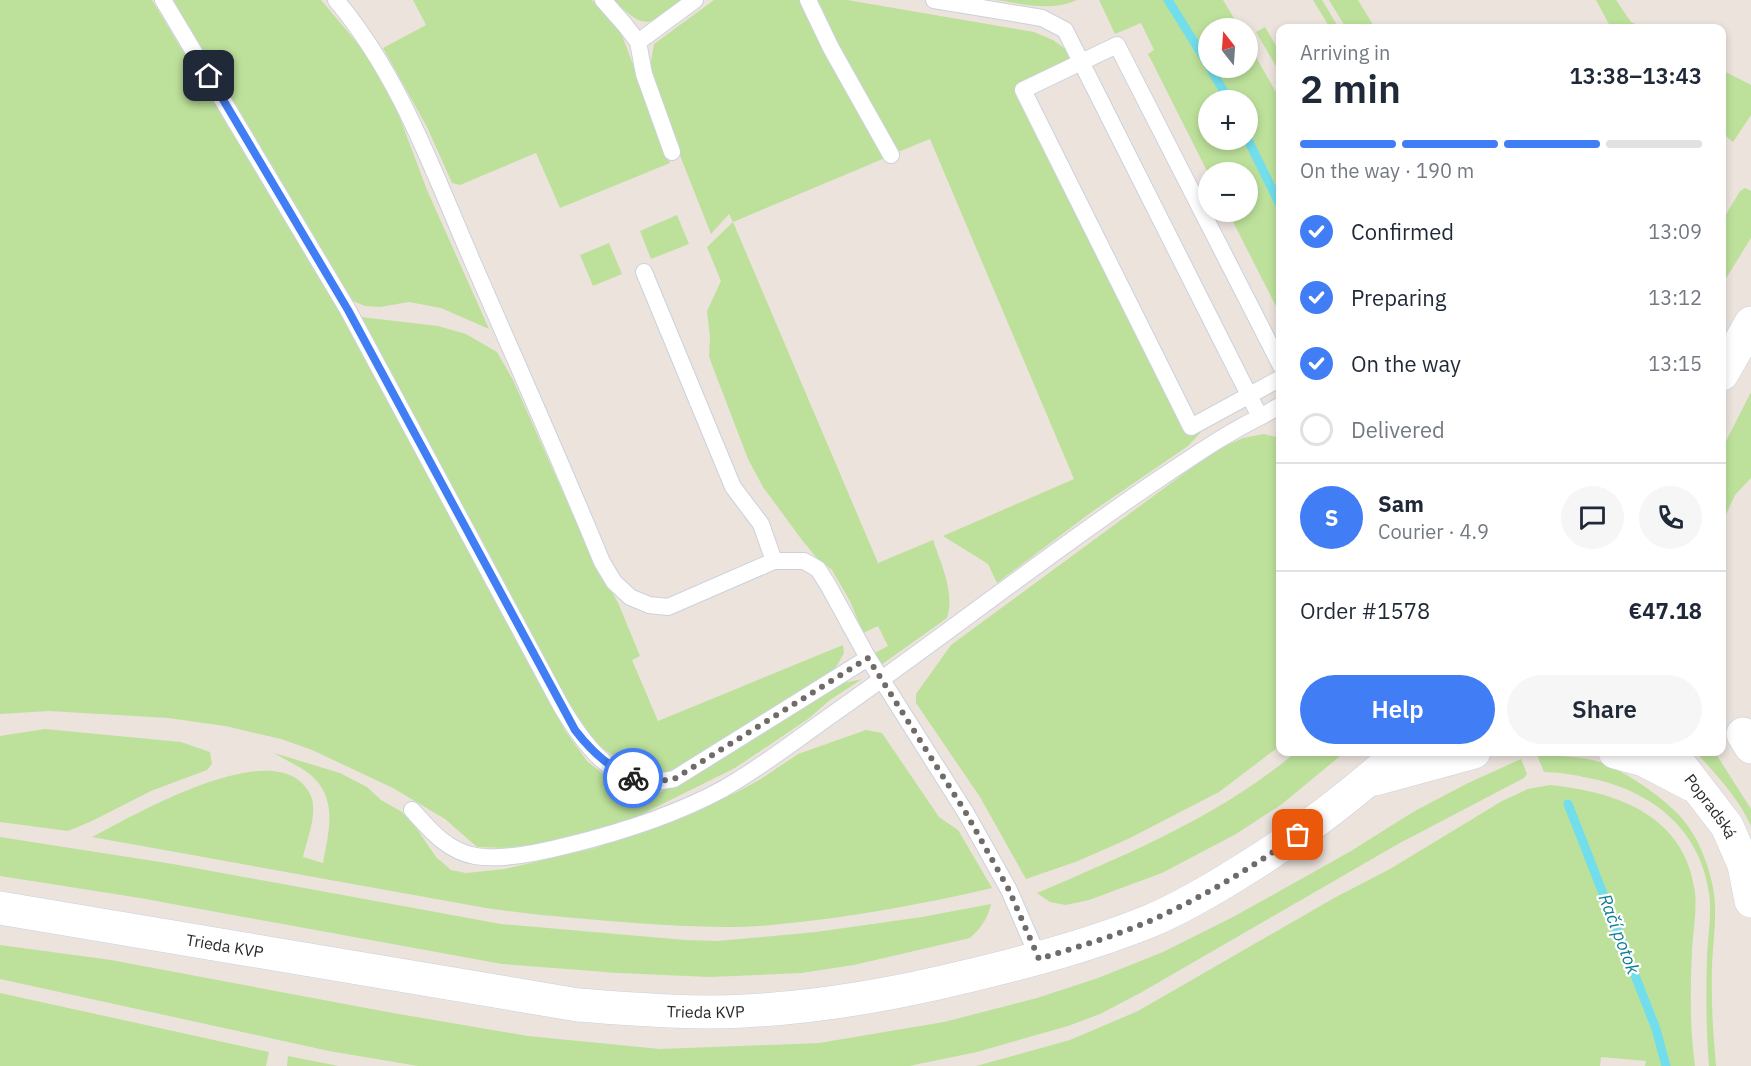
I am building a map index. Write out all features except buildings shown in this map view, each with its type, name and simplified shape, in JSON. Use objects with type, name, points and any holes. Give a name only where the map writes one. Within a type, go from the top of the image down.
[{"type":"street","points":[[1726,367],[1751,323]]},
{"type":"street","points":[[1368,781],[1396,756]]},
{"type":"street","points":[[1368,781],[1459,756]]},
{"type":"street","points":[[1632,756],[1665,769],[1694,786]]},
{"type":"street","name":"Popradská","points":[[1673,756],[1694,786],[1720,816],[1734,840],[1744,865],[1751,901]]},
{"type":"street","name":"Trieda KVP","points":[[0,908],[489,992],[578,1005],[670,1011],[744,1011],[812,1005],[864,999],[929,986],[1039,959],[1152,920],[1214,889],[1283,845],[1368,781]]},
{"type":"lane","points":[[164,0],[348,310],[556,696],[575,730],[590,749],[620,773],[638,780],[654,782],[674,779],[868,658]]},
{"type":"lane","points":[[336,0],[357,25],[381,62],[405,107],[602,562],[614,582],[630,597],[649,605],[668,607],[774,561],[804,561],[818,569],[881,681],[966,813],[1009,890],[1039,959]]},
{"type":"lane","points":[[603,0],[638,42],[644,74],[672,152]]},
{"type":"lane","points":[[638,42],[695,0]]},
{"type":"lane","points":[[808,0],[831,48],[891,155]]},
{"type":"lane","points":[[934,0],[1006,12],[1054,23],[1065,30],[1260,417]]},
{"type":"lane","points":[[1276,356],[1117,45],[1023,90],[1191,427],[1276,381]]},
{"type":"lane","points":[[644,272],[733,487],[761,524],[774,561]]},
{"type":"lane","points":[[412,810],[435,836],[455,849],[475,856],[498,857],[547,850],[612,834],[674,812],[724,789],[881,681],[1121,504],[1207,446],[1276,408]]},
{"type":"green space","points":[[0,0],[152,0],[343,317],[566,732],[587,761],[612,781],[635,796],[649,798],[707,767],[839,684],[862,679],[735,768],[626,822],[542,843],[506,848],[477,847],[445,819],[393,788],[312,750],[281,739],[225,726],[168,718],[49,711],[0,714]]},
{"type":"green space","points":[[173,0],[321,0],[369,57],[395,105],[427,190],[489,329],[441,308],[409,302],[380,307],[365,306],[353,301]]},
{"type":"green space","points":[[413,0],[592,0],[620,30],[670,163],[560,208],[536,153],[460,185],[452,183],[427,127],[383,48],[426,25]]},
{"type":"green space","points":[[613,0],[683,0],[648,22],[633,17]]},
{"type":"green space","points":[[714,0],[799,0],[885,158],[733,222],[729,214],[711,234],[677,148],[650,67],[654,44]]},
{"type":"green space","points":[[815,0],[847,0],[1034,32],[1053,40],[1071,53],[1069,68],[1023,90],[1191,427],[1202,421],[1201,432],[1188,446],[1093,511],[997,583],[988,564],[943,536],[1074,479],[930,139],[898,152],[842,58]]},
{"type":"green space","points":[[996,0],[1077,0],[1057,6],[1047,6]]},
{"type":"green space","points":[[1099,0],[1223,0],[1234,18],[1198,18],[1198,78],[1258,78],[1258,61],[1276,92],[1276,306],[1233,222],[1258,222],[1258,162],[1202,162],[1148,54],[1154,50],[1141,23],[1115,34]]},
{"type":"green space","points":[[1313,0],[1322,0],[1337,24],[1328,24]]},
{"type":"green space","points":[[1329,0],[1358,0],[1373,24],[1344,24]]},
{"type":"green space","points":[[1596,0],[1616,0],[1631,22],[1635,24],[1609,24]]},
{"type":"green space","points":[[1265,27],[1276,46],[1276,66],[1258,35],[1258,31]]},
{"type":"green space","points":[[1726,72],[1751,85],[1751,115],[1733,142],[1726,136]]},
{"type":"green space","points":[[1745,188],[1751,191],[1751,238],[1726,279],[1726,214],[1740,191]]},
{"type":"green space","points":[[677,215],[689,244],[651,259],[640,231]]},
{"type":"green space","points":[[733,222],[878,563],[933,540],[943,568],[949,598],[947,618],[881,665],[873,654],[888,646],[878,626],[863,633],[850,601],[832,570],[816,557],[763,487],[748,459],[709,357],[710,337],[707,311],[721,281],[707,247]]},
{"type":"green space","points":[[609,243],[622,274],[593,286],[580,255]]},
{"type":"green space","points":[[361,317],[438,326],[466,334],[497,352],[513,380],[577,524],[619,605],[640,656],[632,660],[658,721],[843,645],[844,653],[835,669],[681,768],[664,774],[646,772],[606,751],[590,739],[574,716]]},
{"type":"green space","points":[[1751,392],[1751,478],[1735,495],[1726,514],[1726,441]]},
{"type":"green space","points":[[1264,434],[1276,437],[1276,749],[1219,792],[1128,839],[1078,861],[1026,879],[980,797],[916,703],[916,694],[951,645],[1216,450],[1243,438]]},
{"type":"green space","points":[[45,729],[181,742],[210,752],[212,764],[207,770],[151,791],[68,831],[0,822],[0,736]]},
{"type":"green space","points":[[866,730],[882,733],[939,817],[958,830],[992,888],[938,900],[827,919],[772,925],[704,927],[560,917],[486,908],[92,837],[139,812],[204,784],[238,774],[268,771],[293,777],[310,794],[313,817],[303,857],[323,863],[329,819],[326,797],[310,774],[274,753],[340,773],[367,787],[381,800],[402,812],[436,857],[451,870],[466,873],[505,869],[595,848],[677,818],[735,793],[798,754]]},
{"type":"green space","points":[[1291,756],[1340,756],[1282,804],[1236,834],[1162,873],[1089,900],[1066,905],[1050,902],[1037,893],[1172,832],[1236,796]]},
{"type":"green space","points":[[1537,756],[1585,759],[1610,766],[1663,800],[1692,832],[1710,873],[1715,902],[1712,991],[1716,1066],[1709,1066],[1706,1011],[1710,901],[1704,870],[1695,849],[1683,831],[1668,816],[1632,792],[1589,778],[1544,772]]},
{"type":"green space","points":[[1700,756],[1718,756],[1751,809],[1751,826],[1746,815]]},
{"type":"green space","points":[[1521,759],[1527,774],[1524,778],[1398,844],[1100,1014],[1068,1026],[977,1052],[909,1066],[418,1066],[329,1051],[0,979],[0,945],[111,960],[528,1036],[660,1049],[819,1043],[944,1022],[1037,998],[1098,978],[1163,952],[1235,916],[1351,851],[1413,812]]},
{"type":"green space","points":[[1550,785],[1575,788],[1623,802],[1644,812],[1662,826],[1678,844],[1689,866],[1695,892],[1691,995],[1695,1066],[1645,1066],[1646,1061],[1601,1057],[1600,1066],[976,1066],[1070,1040],[1138,1011],[1334,898],[1390,869],[1502,801],[1528,789]]},
{"type":"green space","points":[[0,837],[173,864],[501,924],[685,940],[718,941],[816,932],[922,917],[991,904],[984,922],[970,938],[854,965],[801,973],[710,977],[618,973],[502,964],[140,898],[0,876]]},
{"type":"green space","points":[[0,993],[269,1052],[266,1066],[0,1066]]},
{"type":"green space","points":[[288,1056],[339,1066],[287,1066]]},
{"type":"waterway","name":"Račí potok","points":[[1168,0],[1198,48]]},
{"type":"waterway","name":"Račí potok","points":[[1216,78],[1223,90]]},
{"type":"waterway","name":"Račí potok","points":[[1253,150],[1276,197]]},
{"type":"waterway","name":"Račí potok","points":[[1568,804],[1656,1029],[1666,1066]]},
{"type":"way so far","points":[[633,778],[654,782],[674,779],[868,658],[966,813],[1009,890],[1039,959],[1152,920],[1214,889],[1298,835]]},
{"type":"route","points":[[209,76],[348,310],[575,730],[590,749],[605,762],[620,773],[633,778]]}]
